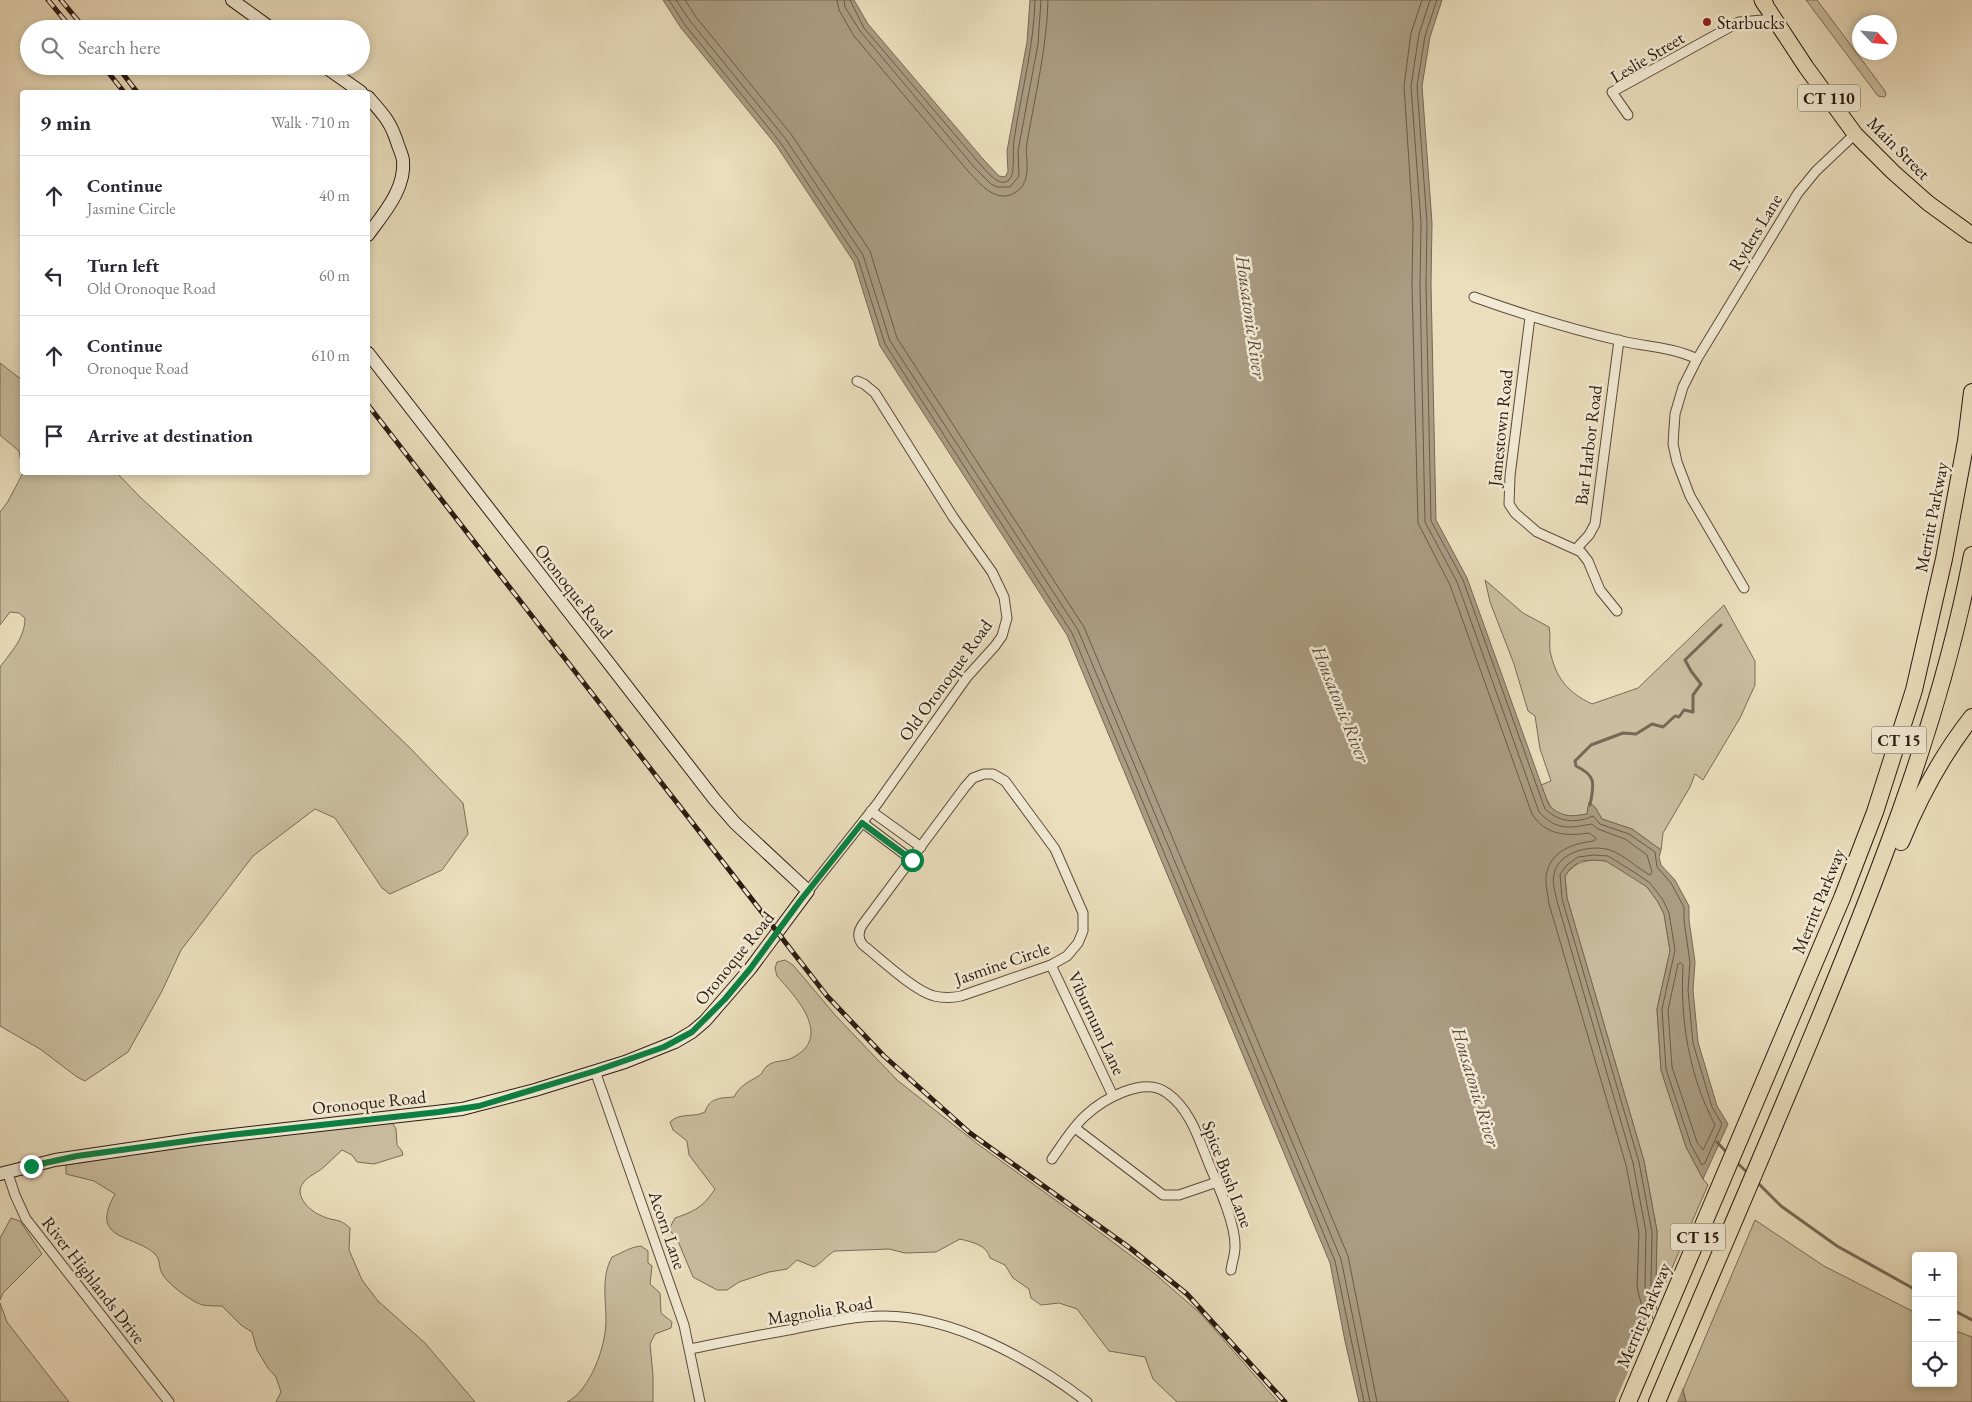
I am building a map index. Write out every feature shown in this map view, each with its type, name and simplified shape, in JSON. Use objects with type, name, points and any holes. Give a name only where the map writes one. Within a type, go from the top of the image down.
[{"type":"highway","name":"Merritt Parkway","points":[[1628,1402],[1842,898],[1875,812],[1912,699],[1944,558],[1966,441],[1972,392]]},
{"type":"highway","name":"CT 15","points":[[1657,1402],[1856,930],[1897,823],[1954,636],[1972,555]]},
{"type":"highway","points":[[1856,930],[1868,917],[1876,903],[1907,826],[1929,782],[1957,736],[1972,718]]},
{"type":"main road","name":"Main Street","points":[[1763,1],[1806,67],[1855,134],[1893,172],[1928,203],[1972,235]]},
{"type":"street","points":[[232,0],[260,20]]},
{"type":"street","name":"Leslie Street","points":[[1628,115],[1612,92],[1739,22],[1775,19]]},
{"type":"street","points":[[337,75],[358,90]]},
{"type":"street","points":[[370,99],[394,130],[403,158],[403,172],[400,186],[392,201],[370,232]]},
{"type":"street","name":"Ryders Lane","points":[[1744,588],[1690,496],[1677,462],[1673,444],[1673,426],[1677,402],[1697,360],[1798,194],[1816,171],[1855,134]]},
{"type":"street","points":[[1474,297],[1530,317],[1619,340],[1685,353],[1697,360]]},
{"type":"street","name":"Jamestown Road","points":[[1530,317],[1508,504],[1515,514],[1537,532],[1576,549],[1588,561],[1600,590],[1617,611]]},
{"type":"street","name":"Bar Harbor Road","points":[[1576,549],[1595,524],[1619,340]]},
{"type":"street","name":"Oronoque Road","points":[[4,1172],[55,1160],[205,1138],[454,1110],[492,1102],[595,1071],[655,1050],[692,1032],[713,1013],[744,977],[808,891],[735,823],[714,800],[370,357]]},
{"type":"street","name":"Old Oronoque Road","points":[[808,891],[871,811],[967,677],[1002,636],[1005,627],[1006,608],[1000,586],[992,572],[938,494],[886,408],[870,387],[857,381]]},
{"type":"street","name":"Jasmine Circle","points":[[988,774],[997,776],[1005,781],[1055,849],[1084,913],[1083,931],[1078,943],[1067,956],[1051,965],[961,996],[947,998],[933,996],[919,988],[863,945],[859,935],[863,924],[921,847],[973,778],[988,774]]},
{"type":"street","points":[[871,811],[921,847]]},
{"type":"street","points":[[862,823],[912,860]]},
{"type":"street","name":"Viburnum Lane","points":[[1051,965],[1113,1096]]},
{"type":"street","name":"Acorn Lane","points":[[595,1071],[681,1314],[700,1402]]},
{"type":"street","name":"Spice Bush Lane","points":[[1052,1159],[1084,1116],[1113,1096],[1146,1087],[1166,1092],[1182,1108],[1191,1121],[1216,1182],[1235,1241],[1236,1250],[1230,1270]]},
{"type":"street","points":[[1075,1128],[1163,1195],[1178,1195],[1216,1182]]},
{"type":"street","name":"River Highlands Drive","points":[[4,1172],[26,1219],[169,1402]]},
{"type":"street","name":"Magnolia Road","points":[[690,1349],[835,1320],[868,1316],[904,1318],[955,1330],[989,1344],[1051,1377],[1087,1402]]},
{"type":"shaded area","points":[[1806,0],[1817,0],[1852,47],[1852,60],[1862,60],[1885,91],[1886,95],[1884,97],[1878,96]]},
{"type":"shaded area","points":[[0,363],[20,378],[20,457],[19,451],[0,435]]},
{"type":"shaded area","points":[[22,475],[119,475],[140,497],[315,657],[409,747],[463,803],[468,834],[442,870],[390,894],[382,888],[335,818],[315,809],[253,856],[181,950],[162,991],[128,1052],[85,1081],[40,1049],[0,1026],[0,667],[20,638],[25,618],[19,613],[10,612],[0,625],[0,512]]},
{"type":"shaded area","points":[[1485,580],[1523,613],[1549,627],[1550,651],[1559,676],[1569,689],[1592,704],[1638,688],[1724,605],[1755,661],[1755,685],[1740,718],[1703,780],[1695,774],[1690,787],[1663,833],[1661,850],[1632,829],[1602,819],[1595,807],[1588,807],[1587,814],[1568,816],[1556,812],[1548,802],[1541,785],[1551,781],[1540,749],[1535,716],[1528,711],[1514,664],[1490,602]]},
{"type":"shaded area","points":[[1594,860],[1606,861],[1647,887],[1664,914],[1670,951],[1657,1009],[1661,1070],[1686,1147],[1708,1185],[1659,1298],[1656,1285],[1657,1231],[1644,1161],[1567,898],[1565,876],[1577,864]]},
{"type":"shaded area","points":[[785,960],[793,965],[836,1016],[897,1080],[979,1145],[1154,1273],[1201,1314],[1278,1402],[1177,1402],[1153,1379],[1145,1357],[1109,1351],[1077,1309],[1059,1303],[1041,1305],[1031,1298],[1029,1289],[1013,1278],[1005,1265],[990,1258],[982,1247],[960,1239],[936,1252],[905,1253],[889,1249],[835,1251],[814,1267],[797,1260],[787,1269],[769,1272],[739,1282],[727,1290],[717,1290],[693,1277],[678,1241],[669,1229],[675,1218],[698,1208],[715,1189],[689,1155],[687,1141],[673,1130],[670,1122],[678,1117],[705,1112],[712,1101],[734,1097],[742,1087],[760,1075],[770,1064],[792,1058],[804,1049],[810,1039],[811,1028],[801,1006],[777,976],[775,968],[777,962]]},
{"type":"shaded area","points":[[392,1122],[396,1129],[397,1145],[403,1155],[374,1164],[357,1162],[352,1155],[342,1150],[303,1183],[300,1193],[305,1203],[313,1211],[326,1218],[342,1222],[350,1228],[349,1250],[362,1280],[378,1301],[425,1343],[475,1402],[276,1402],[281,1392],[276,1377],[257,1350],[252,1332],[241,1325],[222,1306],[199,1304],[181,1293],[163,1275],[155,1254],[117,1234],[110,1228],[107,1220],[108,1209],[115,1194],[94,1181],[66,1174],[66,1165],[164,1149]]},
{"type":"shaded area","points":[[11,1218],[20,1221],[42,1254],[3,1293],[0,1300],[0,1238]]},
{"type":"shaded area","points":[[1755,1220],[1824,1266],[1912,1311],[1912,1387],[1957,1387],[1957,1331],[1972,1337],[1972,1402],[1686,1402],[1683,1390]]},
{"type":"shaded area","points":[[641,1246],[648,1251],[648,1263],[652,1266],[650,1284],[660,1293],[661,1313],[672,1322],[671,1328],[655,1334],[650,1344],[653,1402],[567,1402],[583,1388],[600,1355],[606,1321],[605,1280],[612,1257]]},
{"type":"shaded area","points":[[0,1303],[7,1322],[69,1402],[0,1402]]},
{"type":"water","name":"Housatonic River","points":[[663,0],[854,0],[868,24],[983,159],[999,176],[1005,177],[1008,172],[1007,151],[1027,42],[1030,0],[1442,0],[1430,37],[1422,86],[1432,223],[1431,284],[1436,520],[1467,578],[1549,806],[1563,814],[1576,816],[1587,814],[1589,802],[1595,807],[1602,819],[1632,829],[1661,850],[1659,857],[1661,865],[1675,880],[1689,906],[1695,962],[1693,990],[1698,1042],[1717,1106],[1728,1124],[1703,1179],[1686,1147],[1661,1070],[1657,1009],[1670,951],[1664,914],[1647,887],[1606,861],[1580,861],[1565,876],[1567,898],[1644,1161],[1657,1231],[1656,1285],[1686,1402],[1359,1402],[1330,1263],[1067,635],[880,346],[854,262],[776,145],[681,28]]},
{"type":"pier","points":[[1661,1295],[1684,1385],[1677,1402],[1615,1402]]},
{"type":"waterway","points":[[1590,805],[1593,786],[1591,777],[1576,766],[1575,761],[1591,745],[1623,733],[1636,734],[1652,724],[1663,727],[1675,716],[1679,717],[1684,710],[1693,712],[1693,695],[1701,684],[1685,660],[1721,625]]},
{"type":"waterway","points":[[1717,1142],[1728,1154]]},
{"type":"waterway","points":[[1736,1162],[1748,1173]]},
{"type":"waterway","points":[[1756,1181],[1781,1206],[1837,1246],[1912,1288]]},
{"type":"waterway","points":[[1957,1312],[1972,1320]]},
{"type":"railway","points":[[48,0],[65,20]]},
{"type":"railway","points":[[61,0],[78,20]]},
{"type":"railway","points":[[110,75],[122,90]]},
{"type":"railway","points":[[124,75],[135,90]]},
{"type":"railway","points":[[370,408],[827,996],[884,1056],[970,1133],[1130,1248],[1187,1294],[1285,1402]]},
{"type":"place","name":"Starbucks","points":[[1707,22]]},
{"type":"route","points":[[31,1166],[77,1156],[230,1135],[479,1106],[625,1062],[675,1042],[692,1032],[705,1021],[762,954],[800,901],[862,823],[912,860]]}]
